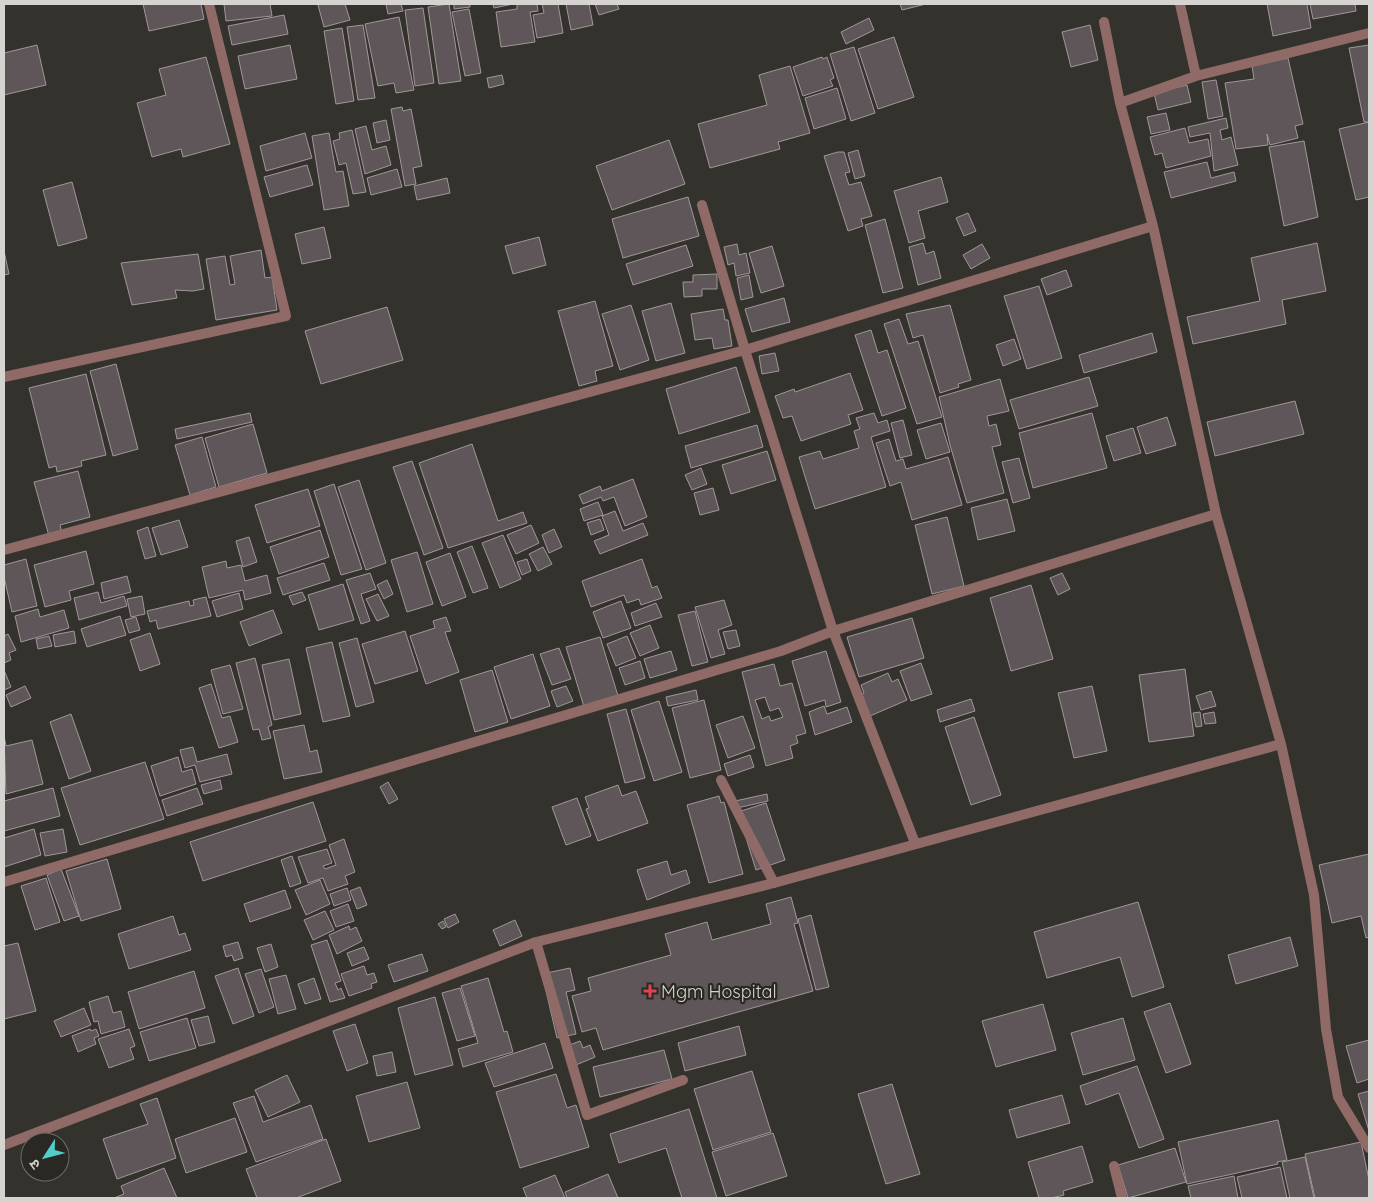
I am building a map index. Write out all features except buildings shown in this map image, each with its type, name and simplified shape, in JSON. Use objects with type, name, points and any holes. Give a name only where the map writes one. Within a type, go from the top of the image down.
[{"type":"street","points":[[4,377],[286,316],[209,4]]},
{"type":"street","points":[[1180,4],[1196,76]]},
{"type":"street","points":[[1104,22],[1120,103],[1153,226],[1216,514],[1281,744],[1314,895],[1326,1029],[1338,1097],[1369,1148]]},
{"type":"street","points":[[1120,103],[1196,76],[1369,33]]},
{"type":"street","points":[[702,205],[745,350],[833,631],[915,843]]},
{"type":"street","points":[[4,550],[745,350],[1153,226]]},
{"type":"street","points":[[4,882],[772,654],[833,631],[1216,514]]},
{"type":"street","points":[[4,1145],[536,942],[774,883],[1281,744]]},
{"type":"street","points":[[721,780],[774,883]]},
{"type":"street","points":[[536,942],[587,1115],[683,1080]]},
{"type":"street","points":[[1114,1166],[1122,1198]]},
{"type":"place","name":"Mgm Hospital","points":[[650,991]]}]
